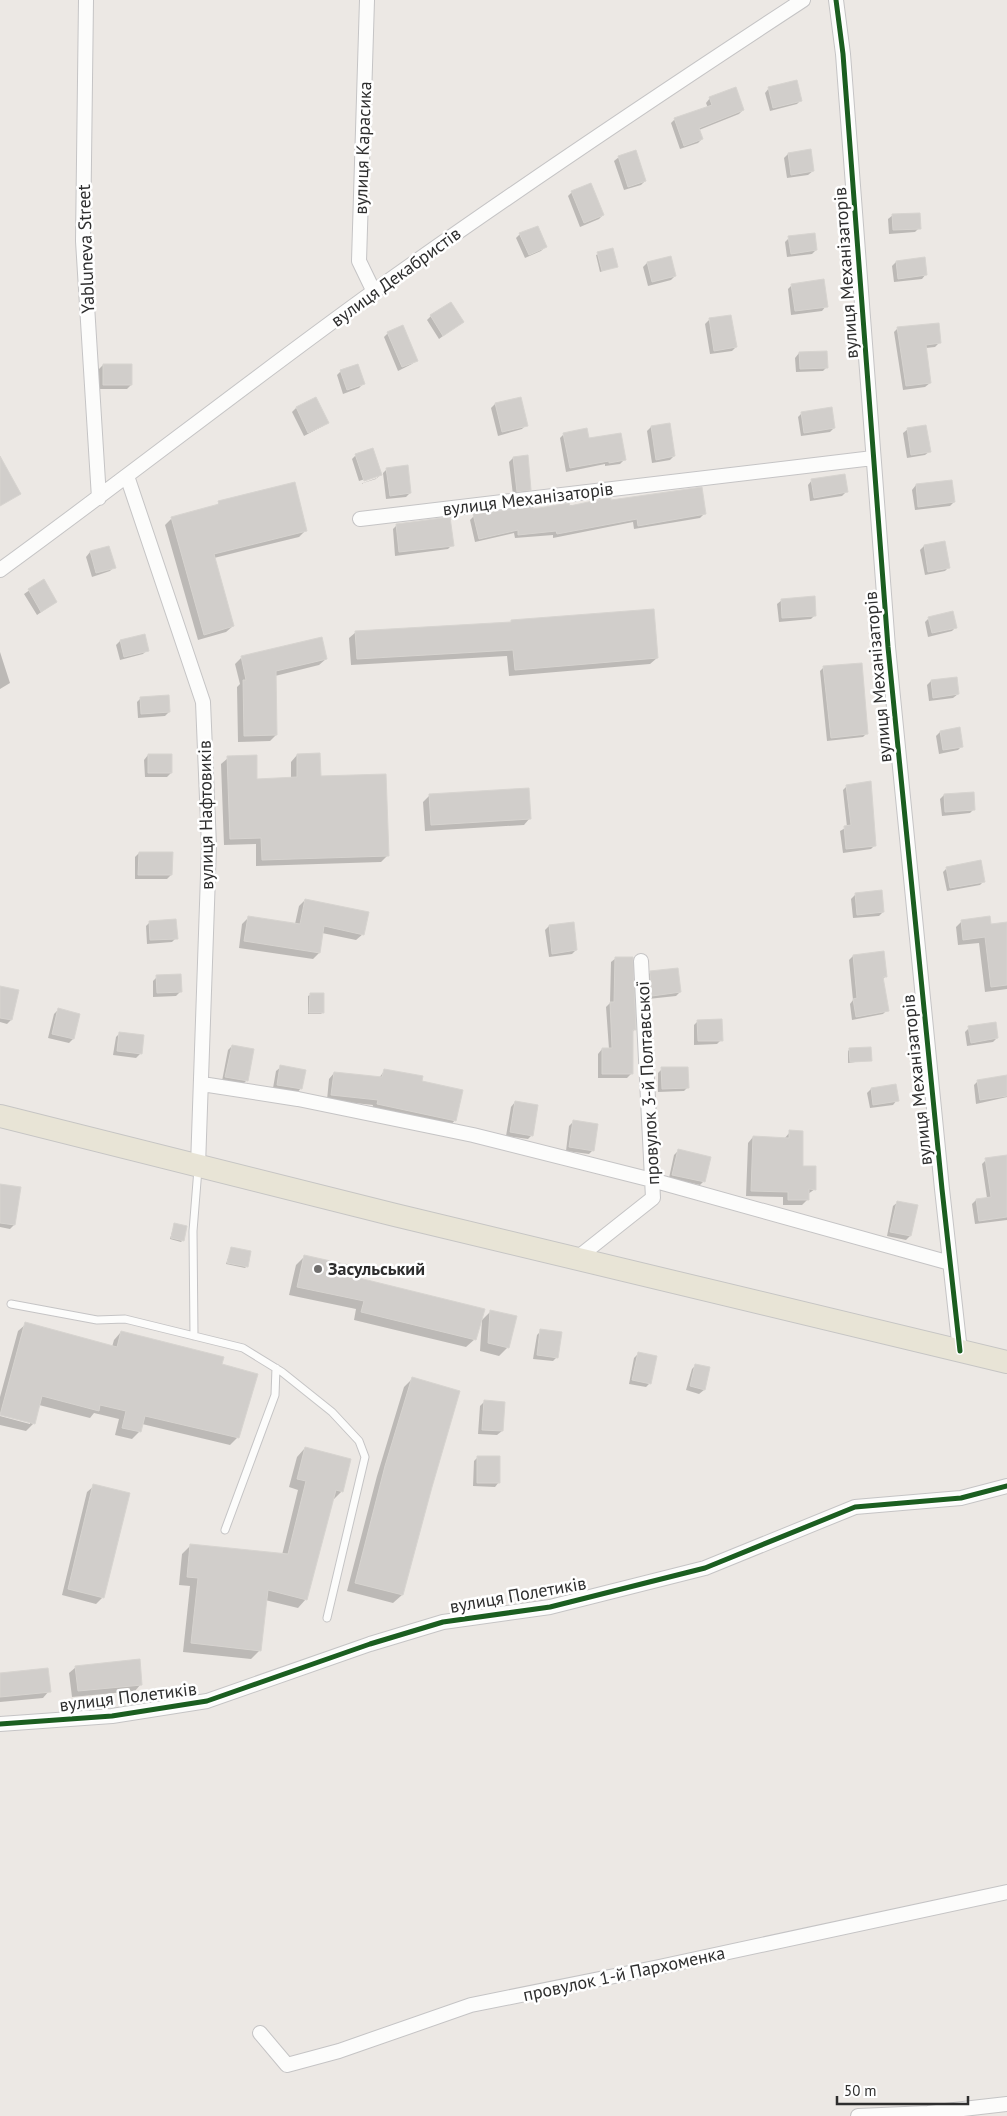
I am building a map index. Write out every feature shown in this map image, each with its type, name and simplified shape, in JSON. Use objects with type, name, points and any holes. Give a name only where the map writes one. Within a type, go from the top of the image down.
[{"type":"main road","points":[[0,1116],[576,1259],[1007,1362]]},
{"type":"street","name":"Yabluneva Street","points":[[86,0],[82,241],[99,498]]},
{"type":"street","name":"вулиця Карасика","points":[[367,0],[359,262],[374,292]]},
{"type":"street","name":"вулиця Декабристів","points":[[0,570],[99,498],[219,405],[374,292],[607,128],[802,0]]},
{"type":"street","name":"вулиця Механізаторів","points":[[836,0],[843,54],[888,647],[960,1351]]},
{"type":"street","name":"вулиця Механізаторів","points":[[360,519],[873,458]]},
{"type":"street","name":"вулиця Нафтовиків","points":[[127,476],[203,702],[209,846],[198,1166]]},
{"type":"street","name":"провулок 3-й Полтавської","points":[[576,1259],[653,1198],[642,960]]},
{"type":"street","points":[[202,1084],[298,1099],[473,1135],[652,1180],[950,1263]]},
{"type":"street","name":"вулиця Полетиків","points":[[0,1724],[112,1716],[207,1701],[370,1644],[443,1622],[550,1607],[705,1568],[855,1507],[961,1498],[1007,1486]]},
{"type":"street","name":"провулок 1-й Пархоменка","points":[[260,2033],[287,2065],[339,2051],[471,2005],[659,1968],[1007,1892]]},
{"type":"street","points":[[858,2116],[928,2113],[1007,2104]]},
{"type":"lane","points":[[194,1336],[193,1231],[198,1166]]},
{"type":"lane","points":[[11,1304],[97,1320],[125,1319],[243,1348],[276,1368],[332,1412],[359,1441],[365,1457],[327,1618]]},
{"type":"lane","points":[[225,1530],[276,1394],[276,1368]]},
{"type":"building","points":[[797,80],[802,101],[773,108],[768,87]]},
{"type":"building","points":[[736,87],[744,110],[699,128],[703,139],[684,146],[674,118],[712,105],[709,97]]},
{"type":"building","points":[[811,149],[814,171],[791,175],[788,153]]},
{"type":"building","points":[[636,150],[646,181],[628,187],[618,156]]},
{"type":"building","points":[[591,183],[604,215],[584,223],[571,191]]},
{"type":"building","points":[[920,213],[921,229],[893,230],[892,214]]},
{"type":"building","points":[[538,226],[547,247],[529,255],[519,233]]},
{"type":"building","points":[[815,233],[817,250],[791,254],[788,236]]},
{"type":"building","points":[[613,248],[618,267],[602,271],[597,252]]},
{"type":"building","points":[[671,256],[676,276],[652,282],[647,262]]},
{"type":"building","points":[[925,257],[927,275],[898,279],[896,261]]},
{"type":"building","points":[[824,279],[828,307],[795,311],[791,284]]},
{"type":"building","points":[[451,302],[464,322],[443,336],[430,315]]},
{"type":"building","points":[[731,315],[737,347],[714,351],[709,318]]},
{"type":"building","points":[[939,323],[941,343],[926,345],[931,383],[906,386],[897,327]]},
{"type":"building","points":[[403,325],[418,361],[402,367],[387,332]]},
{"type":"building","points":[[827,351],[828,368],[800,369],[799,352]]},
{"type":"building","points":[[103,364],[132,364],[132,385],[103,385]]},
{"type":"building","points":[[358,364],[365,384],[347,390],[340,370]]},
{"type":"building","points":[[316,397],[329,423],[308,433],[296,407]]},
{"type":"building","points":[[521,397],[528,426],[502,432],[495,403]]},
{"type":"building","points":[[832,407],[835,428],[804,433],[801,412]]},
{"type":"building","points":[[670,423],[675,456],[656,460],[651,426]]},
{"type":"building","points":[[926,425],[931,452],[911,455],[907,428]]},
{"type":"building","points":[[587,428],[589,438],[621,433],[626,460],[570,468],[563,433]]},
{"type":"building","points":[[373,448],[382,475],[364,481],[355,454]]},
{"type":"building","points":[[528,455],[531,490],[517,492],[513,457]]},
{"type":"building","points":[[0,456],[21,494],[0,506]]},
{"type":"building","points":[[408,465],[411,493],[390,496],[386,468]]},
{"type":"building","points":[[845,474],[848,492],[814,498],[811,479]]},
{"type":"building","points":[[952,480],[955,502],[918,507],[916,484]]},
{"type":"building","points":[[295,482],[307,531],[214,554],[234,626],[204,635],[171,517],[219,504],[218,501]]},
{"type":"building","points":[[702,487],[706,514],[638,526],[637,519],[557,534],[556,531],[518,535],[518,530],[479,539],[473,514],[533,507],[533,509],[569,503],[570,506],[602,499],[611,498],[611,500]]},
{"type":"building","points":[[450,517],[454,546],[399,552],[396,524]]},
{"type":"building","points":[[945,541],[950,568],[928,572],[924,545]]},
{"type":"building","points":[[109,546],[116,568],[96,573],[90,551]]},
{"type":"building","points":[[44,579],[57,602],[41,612],[28,589]]},
{"type":"building","points":[[815,596],[816,616],[782,618],[781,599]]},
{"type":"building","points":[[654,609],[658,658],[515,670],[513,650],[357,659],[355,631],[511,622],[511,620]]},
{"type":"building","points":[[953,611],[957,628],[932,633],[928,617]]},
{"type":"building","points":[[145,634],[149,651],[124,657],[120,640]]},
{"type":"building","points":[[322,637],[327,659],[276,671],[277,735],[244,736],[243,680],[246,680],[241,656]]},
{"type":"building","points":[[862,663],[868,734],[831,738],[823,666]]},
{"type":"building","points":[[957,677],[959,694],[933,698],[931,680]]},
{"type":"building","points":[[169,695],[170,712],[141,714],[140,697]]},
{"type":"building","points":[[960,727],[963,747],[943,750],[940,731]]},
{"type":"building","points":[[320,753],[321,776],[386,774],[389,856],[262,860],[261,838],[230,839],[227,756],[257,755],[257,779],[297,777],[297,754]]},
{"type":"building","points":[[148,754],[172,754],[172,773],[148,773]]},
{"type":"building","points":[[871,781],[876,846],[846,849],[844,826],[851,825],[846,785]]},
{"type":"building","points":[[529,788],[531,819],[431,825],[429,794]]},
{"type":"building","points":[[974,792],[975,810],[945,812],[944,794]]},
{"type":"building","points":[[139,852],[173,852],[172,875],[138,875]]},
{"type":"building","points":[[981,860],[985,882],[950,888],[946,867]]},
{"type":"building","points":[[882,890],[884,912],[857,915],[855,893]]},
{"type":"building","points":[[305,899],[369,912],[364,935],[324,926],[320,953],[244,941],[248,916],[300,924]]},
{"type":"building","points":[[990,916],[991,924],[1007,922],[1007,985],[991,987],[985,937],[963,940],[961,920]]},
{"type":"building","points":[[176,919],[178,939],[150,940],[149,921]]},
{"type":"building","points":[[574,922],[577,950],[552,954],[549,925]]},
{"type":"building","points":[[884,951],[887,977],[883,977],[889,1011],[856,1017],[853,999],[857,998],[853,955]]},
{"type":"building","points":[[615,957],[633,957],[636,1030],[633,1030],[633,1074],[602,1074],[602,1048],[612,1048],[610,1002],[614,1002]]},
{"type":"building","points":[[678,968],[681,992],[652,996],[650,971]]},
{"type":"building","points":[[181,974],[182,992],[157,993],[156,975]]},
{"type":"building","points":[[0,986],[19,990],[12,1020],[0,1018]]},
{"type":"building","points":[[310,993],[324,993],[324,1013],[309,1013]]},
{"type":"building","points":[[58,1008],[80,1014],[74,1039],[52,1034]]},
{"type":"building","points":[[722,1019],[723,1041],[698,1041],[697,1020]]},
{"type":"building","points":[[996,1022],[998,1038],[971,1043],[968,1026]]},
{"type":"building","points":[[119,1032],[144,1035],[142,1054],[117,1051]]},
{"type":"building","points":[[232,1045],[254,1049],[248,1081],[225,1077]]},
{"type":"building","points":[[871,1047],[872,1061],[850,1062],[849,1048]]},
{"type":"building","points":[[280,1065],[306,1070],[302,1089],[277,1085]]},
{"type":"building","points":[[661,1067],[688,1067],[689,1088],[662,1089]]},
{"type":"building","points":[[384,1069],[423,1076],[422,1081],[463,1090],[456,1121],[377,1104],[378,1100],[331,1095],[334,1072],[382,1077]]},
{"type":"building","points":[[1007,1075],[1007,1096],[980,1100],[977,1080]]},
{"type":"building","points":[[896,1084],[899,1101],[873,1105],[871,1088]]},
{"type":"building","points":[[515,1101],[538,1105],[533,1136],[510,1132]]},
{"type":"building","points":[[573,1120],[598,1124],[594,1151],[569,1147]]},
{"type":"building","points":[[789,1130],[803,1131],[803,1166],[816,1166],[816,1190],[809,1189],[809,1200],[788,1200],[788,1192],[751,1191],[753,1136],[789,1138]]},
{"type":"building","points":[[678,1149],[711,1157],[705,1182],[672,1175]]},
{"type":"building","points":[[1007,1155],[1007,1217],[979,1221],[976,1199],[991,1197],[985,1158]]},
{"type":"building","points":[[0,1184],[21,1187],[15,1225],[0,1223]]},
{"type":"building","points":[[897,1201],[918,1205],[911,1236],[890,1232]]},
{"type":"building","points":[[174,1223],[187,1226],[184,1241],[171,1238]]},
{"type":"building","points":[[231,1247],[251,1251],[248,1267],[227,1263]]},
{"type":"building","points":[[304,1255],[353,1266],[351,1276],[485,1309],[476,1340],[361,1312],[364,1301],[297,1287]]},
{"type":"building","points":[[490,1310],[517,1316],[509,1348],[488,1343]]},
{"type":"building","points":[[25,1322],[117,1347],[121,1331],[224,1357],[222,1364],[258,1374],[239,1438],[145,1416],[141,1432],[122,1428],[126,1411],[100,1405],[99,1411],[42,1396],[35,1424],[0,1415]]},
{"type":"building","points":[[540,1329],[562,1332],[558,1358],[537,1355]]},
{"type":"building","points":[[638,1352],[657,1356],[651,1384],[632,1380]]},
{"type":"building","points":[[695,1364],[710,1367],[705,1390],[690,1386]]},
{"type":"building","points":[[412,1377],[460,1391],[403,1595],[355,1583],[385,1466]]},
{"type":"building","points":[[484,1400],[505,1402],[503,1431],[482,1430]]},
{"type":"building","points":[[305,1447],[351,1459],[343,1492],[336,1490],[307,1600],[268,1590],[261,1651],[191,1643],[198,1578],[187,1577],[190,1544],[288,1554],[306,1481],[297,1479]]},
{"type":"building","points":[[477,1456],[500,1456],[500,1483],[477,1483]]},
{"type":"building","points":[[93,1484],[130,1493],[104,1598],[68,1589]]},
{"type":"building","points":[[140,1659],[142,1685],[78,1691],[75,1666]]},
{"type":"building","points":[[48,1668],[51,1692],[0,1697],[0,1673]]},
{"type":"cycle path","points":[[836,0],[843,54],[888,647],[960,1351]]},
{"type":"cycle path","points":[[0,1724],[112,1716],[207,1701],[370,1644],[443,1622],[550,1607],[705,1568],[855,1507],[961,1498],[1007,1486]]},
{"type":"place","name":"Засульський","points":[[318,1269]]}]
